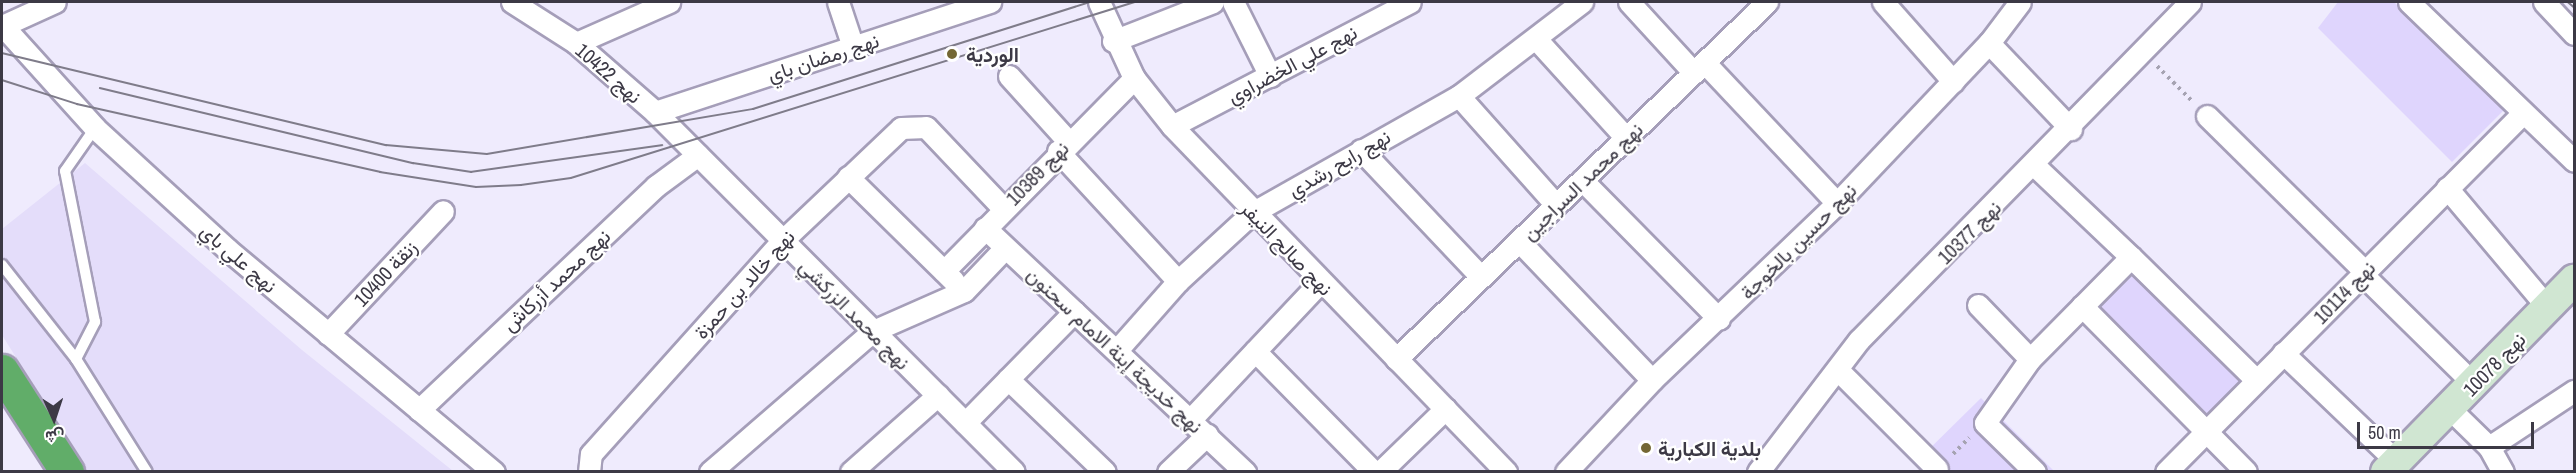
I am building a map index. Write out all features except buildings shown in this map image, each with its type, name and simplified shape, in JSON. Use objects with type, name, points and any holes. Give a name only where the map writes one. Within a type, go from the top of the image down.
[{"type":"highway","points":[[2,371],[67,471]]},
{"type":"street","points":[[2,25],[55,2]]},
{"type":"street","name":"نهج 10422","points":[[512,2],[576,43],[655,112],[698,155]]},
{"type":"street","points":[[576,43],[669,2]]},
{"type":"street","points":[[838,2],[853,47]]},
{"type":"street","name":"نهج رمضان باي","points":[[655,112],[990,2]]},
{"type":"street","name":"نهج صالح النيفر","points":[[1099,2],[1113,41],[1134,78],[1172,126],[1252,213],[1506,471]]},
{"type":"street","points":[[1113,41],[1214,2]]},
{"type":"street","points":[[1233,2],[1270,76]]},
{"type":"street","name":"نهج علي الخضراوي","points":[[1172,126],[1410,2]]},
{"type":"street","name":"نهج رابح رشدي","points":[[1117,350],[1178,281],[1252,213],[1459,96],[1537,40],[1558,10],[1582,2]]},
{"type":"street","points":[[1629,2],[1838,203]]},
{"type":"street","name":"نهج محمد السراجين","points":[[1396,359],[1767,2]]},
{"type":"street","points":[[1883,2],[1953,81]]},
{"type":"street","name":"نهج حسين بالخوجة","points":[[1566,471],[1652,380],[1719,319],[1838,203],[1989,43],[2020,2]]},
{"type":"street","name":"نهج 10377","points":[[1758,471],[1840,372],[1859,340],[2035,166],[2190,2]]},
{"type":"street","points":[[2409,2],[2574,161]]},
{"type":"street","points":[[2544,2],[2574,34]]},
{"type":"street","name":"نهج علي باي","points":[[2,25],[95,128],[327,334],[494,471]]},
{"type":"street","points":[[1537,40],[1627,139]]},
{"type":"street","points":[[1989,43],[2071,129]]},
{"type":"street","points":[[1009,75],[1063,146],[1178,281]]},
{"type":"street","name":"نهج 10389","points":[[944,271],[1063,146],[1134,78]]},
{"type":"street","points":[[1459,96],[1556,205]]},
{"type":"street","name":"نهج 10114","points":[[2166,471],[2254,378],[2283,353],[2523,113]]},
{"type":"street","points":[[2207,116],[2475,384]]},
{"type":"street","name":"نهج خالد بن حمزة","points":[[589,471],[591,454],[782,241],[901,128],[926,127],[1003,208]]},
{"type":"street","points":[[1361,150],[1481,277]]},
{"type":"street","name":"نهج محمد الزركشي","points":[[698,155],[1014,471]]},
{"type":"street","name":"نهج محمد أزركاش","points":[[419,410],[656,186],[698,155]]},
{"type":"street","points":[[2035,166],[2254,378]]},
{"type":"street","points":[[848,177],[964,291]]},
{"type":"street","points":[[1582,180],[1719,319]]},
{"type":"street","points":[[2447,188],[2547,308]]},
{"type":"street","name":"زنقة 10400","points":[[327,334],[442,211]]},
{"type":"street","name":"نهج خديجة إبنة الامام سحنون","points":[[985,228],[1245,471]]},
{"type":"street","points":[[1519,241],[1652,380]]},
{"type":"street","points":[[710,471],[873,331],[964,291],[1005,248]]},
{"type":"street","points":[[2035,471],[1985,423],[2030,359],[2131,257]]},
{"type":"street","name":"نهج 10078","points":[[2391,466],[2451,410],[2574,280]]},
{"type":"street","points":[[1191,419],[1320,282]]},
{"type":"street","points":[[1978,305],[2030,359]]},
{"type":"street","points":[[2082,306],[2208,428],[2246,471]]},
{"type":"street","points":[[965,423],[1074,312]]},
{"type":"street","points":[[1255,351],[1374,471]]},
{"type":"street","points":[[2283,353],[2391,466]]},
{"type":"street","points":[[1840,372],[1937,469]]},
{"type":"street","points":[[1008,379],[1104,471]]},
{"type":"street","points":[[2489,447],[2574,391]]},
{"type":"street","points":[[851,471],[938,395]]},
{"type":"street","points":[[1380,471],[1445,409]]},
{"type":"street","points":[[2451,410],[2489,447],[2503,471]]},
{"type":"street","points":[[1168,471],[1207,435]]},
{"type":"lane","points":[[76,359],[95,322],[66,171],[95,128]]},
{"type":"lane","points":[[2,266],[76,359],[147,471]]},
{"type":"path","points":[[2144,52],[2207,116]]},
{"type":"path","points":[[1937,469],[1985,423]]},
{"type":"shaded area","points":[[2338,2],[2394,2],[2504,110],[2452,162],[2318,28]]},
{"type":"shaded area","points":[[85,163],[302,350],[453,471],[87,471],[2,335],[2,229]]},
{"type":"shaded area","points":[[2131,240],[2268,377],[2202,443],[2065,306]]},
{"type":"shaded area","points":[[1981,398],[2054,471],[1921,471],[1914,464]]},
{"type":"tram line","points":[[2,53],[386,145],[487,154],[753,109],[1090,2]]},
{"type":"tram line","points":[[2,80],[77,104],[380,172],[476,187],[521,185],[571,178],[1135,2]]},
{"type":"tram line","points":[[2568,2],[2574,7]]},
{"type":"tram line","points":[[100,88],[413,163],[471,172],[662,145]]},
{"type":"place","name":"الوردية","points":[[952,54]]},
{"type":"place","name":"بلدية الكبارية","points":[[1646,448]]}]
